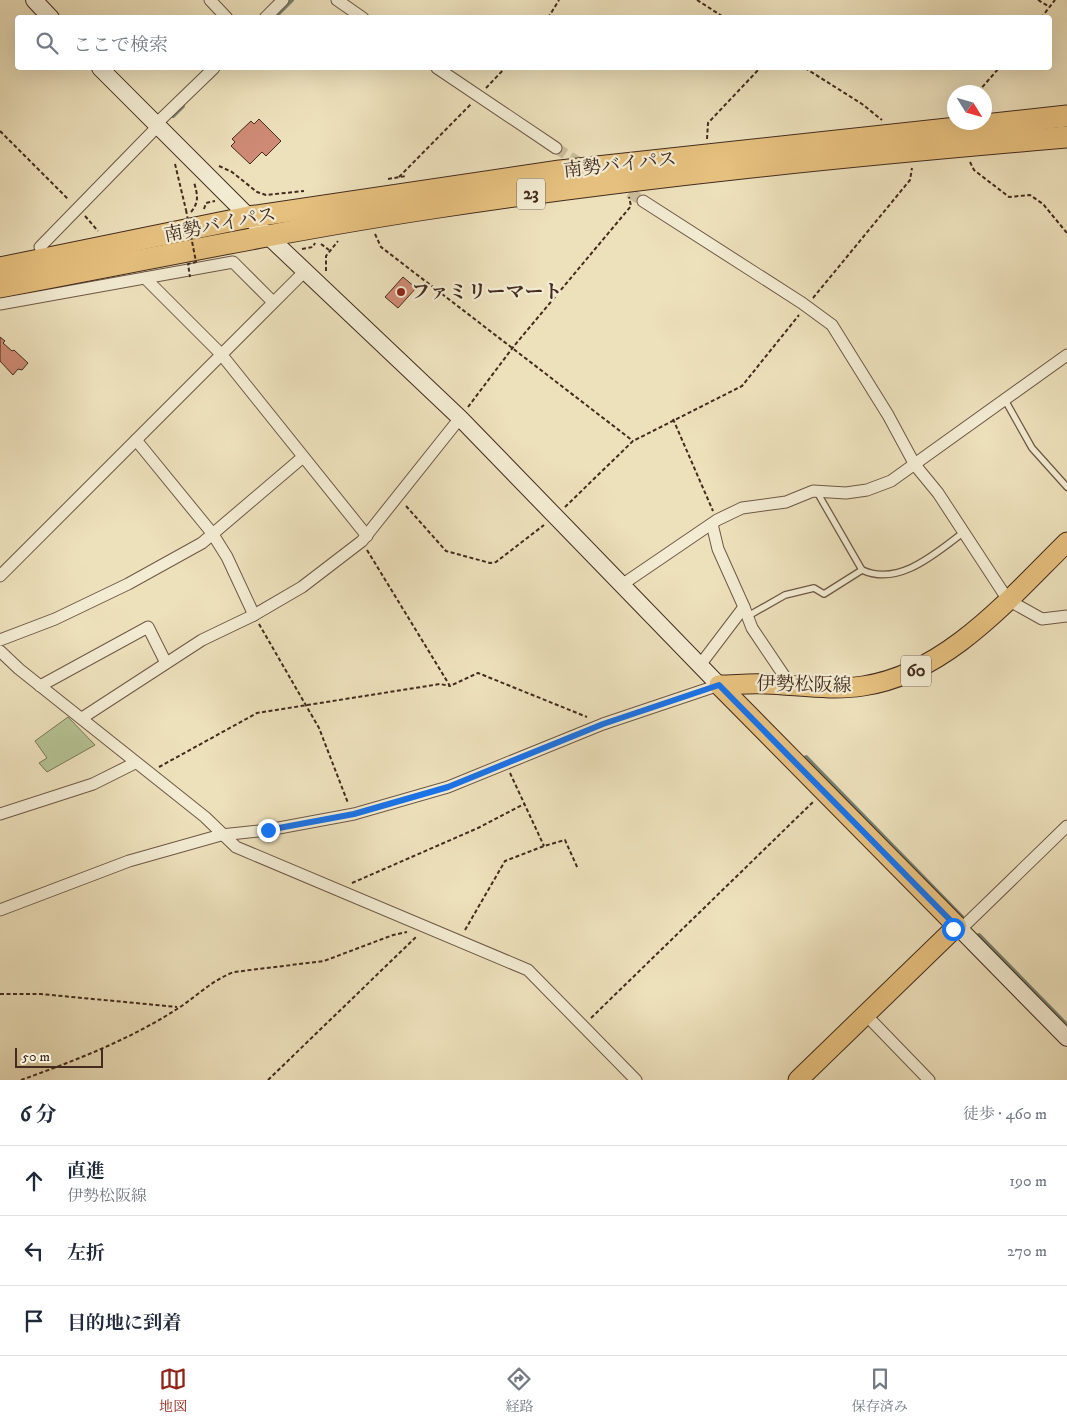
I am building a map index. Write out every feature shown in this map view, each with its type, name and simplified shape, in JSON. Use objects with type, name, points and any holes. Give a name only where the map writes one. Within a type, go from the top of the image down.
[{"type":"highway","name":"南勢バイパス","points":[[0,268],[248,217],[560,171],[1067,116]]},
{"type":"highway","name":"南勢バイパス","points":[[0,287],[422,209],[748,168],[1067,137]]},
{"type":"main road","name":"伊勢松阪線","points":[[719,685],[842,688],[885,682],[905,676],[940,656],[1008,600],[1067,542]]},
{"type":"main road","name":"伊勢松阪線","points":[[719,685],[956,926]]},
{"type":"main road","points":[[798,1080],[956,926]]},
{"type":"street","points":[[34,0],[48,15]]},
{"type":"street","points":[[210,0],[224,15]]},
{"type":"street","points":[[268,15],[283,0]]},
{"type":"street","points":[[337,0],[359,15]]},
{"type":"street","points":[[0,910],[129,861],[221,835],[268,830],[354,814],[448,787],[603,724],[719,685],[460,418],[248,217],[102,70]]},
{"type":"street","points":[[40,247],[80,211],[157,125],[212,70]]},
{"type":"street","points":[[440,70],[556,148]]},
{"type":"street","points":[[643,201],[806,306],[832,325],[888,415],[915,465],[938,493],[1008,600],[1042,619],[1067,616]]},
{"type":"street","points":[[0,304],[233,262],[273,302]]},
{"type":"street","points":[[0,576],[305,271]]},
{"type":"street","points":[[145,278],[221,354],[303,457],[364,539]]},
{"type":"street","points":[[623,584],[714,522],[742,508],[786,502],[816,491],[846,493],[867,490],[891,481],[1067,355]]},
{"type":"street","points":[[82,718],[202,640],[254,615],[302,587],[364,539],[460,418]]},
{"type":"street","points":[[136,440],[212,533],[227,557],[254,615]]},
{"type":"street","points":[[0,640],[55,619],[128,584],[202,543],[303,457]]},
{"type":"street","points":[[714,522],[718,549],[752,628],[791,686]]},
{"type":"street","points":[[700,665],[746,612]]},
{"type":"street","points":[[40,686],[148,627],[166,664]]},
{"type":"street","points":[[0,651],[135,763],[205,817],[236,848],[256,858],[528,970],[636,1080]]},
{"type":"street","points":[[0,814],[93,784],[135,763]]},
{"type":"street","points":[[956,926],[964,926],[1067,826]]},
{"type":"street","points":[[956,926],[1067,1038]]},
{"type":"street","points":[[865,1014],[929,1080]]},
{"type":"lane","points":[[1005,400],[1032,448],[1067,487]]},
{"type":"lane","points":[[816,491],[862,570],[883,576],[902,572],[927,559],[964,532]]},
{"type":"lane","points":[[746,612],[785,595],[814,588],[824,594],[862,570]]},
{"type":"path","points":[[550,15],[559,0]]},
{"type":"path","points":[[697,0],[720,15]]},
{"type":"path","points":[[1038,0],[1050,7]]},
{"type":"path","points":[[1043,15],[1055,0]]},
{"type":"path","points":[[399,177],[503,70]]},
{"type":"path","points":[[707,140],[708,123],[758,70]]},
{"type":"path","points":[[808,70],[862,104],[884,121]]},
{"type":"path","points":[[984,85],[997,70]]},
{"type":"path","points":[[0,131],[101,234]]},
{"type":"path","points":[[970,161],[974,170],[1009,197],[1030,195],[1043,204],[1067,233]]},
{"type":"path","points":[[175,162],[196,262],[188,264],[190,277]]},
{"type":"path","points":[[398,497],[446,551],[490,563],[496,562],[557,516],[633,441],[673,419],[742,386],[910,180],[912,166]]},
{"type":"path","points":[[460,418],[513,348],[631,206],[629,195]]},
{"type":"path","points":[[372,234],[375,234],[381,247],[633,441]]},
{"type":"path","points":[[326,272],[326,256],[330,248],[342,239]]},
{"type":"path","points":[[673,419],[714,522]]},
{"type":"path","points":[[364,539],[450,686]]},
{"type":"path","points":[[254,615],[319,728],[354,814]]},
{"type":"path","points":[[149,773],[257,713],[440,684],[450,686],[478,674],[603,724]]},
{"type":"path","points":[[506,763],[544,846]]},
{"type":"path","points":[[583,1026],[824,791]]},
{"type":"path","points":[[335,890],[445,843],[524,804]]},
{"type":"path","points":[[459,941],[505,861],[565,840],[578,869]]},
{"type":"path","points":[[21,1080],[98,1050],[178,1008],[211,984],[234,972],[311,964],[393,934],[412,931],[418,934],[268,1080]]},
{"type":"path","points":[[0,994],[41,994],[178,1008]]},
{"type":"green space","points":[[68,717],[95,745],[47,772],[39,763],[47,758],[35,741]]},
{"type":"building","points":[[259,119],[281,141],[266,156],[262,152],[250,164],[231,146],[235,142],[232,139],[251,121],[254,124]]},
{"type":"building","name":"ファミリーマート","points":[[403,277],[416,288],[398,308],[385,297]]},
{"type":"building","points":[[0,337],[5,341],[3,343],[28,363],[22,370],[18,369],[13,375],[0,361]]},
{"type":"waterway","points":[[277,15],[292,0]]},
{"type":"waterway","points":[[173,116],[183,106]]},
{"type":"waterway","points":[[806,757],[962,917]]},
{"type":"waterway","points":[[979,935],[1067,1025]]},
{"type":"tunnel","points":[[556,148],[586,167]]},
{"type":"tunnel","points":[[615,184],[643,201]]},
{"type":"place","name":"ファミリーマート","points":[[401,292]]},
{"type":"route","points":[[268,830],[354,814],[448,787],[603,724],[719,685],[956,926],[953,929]]}]
